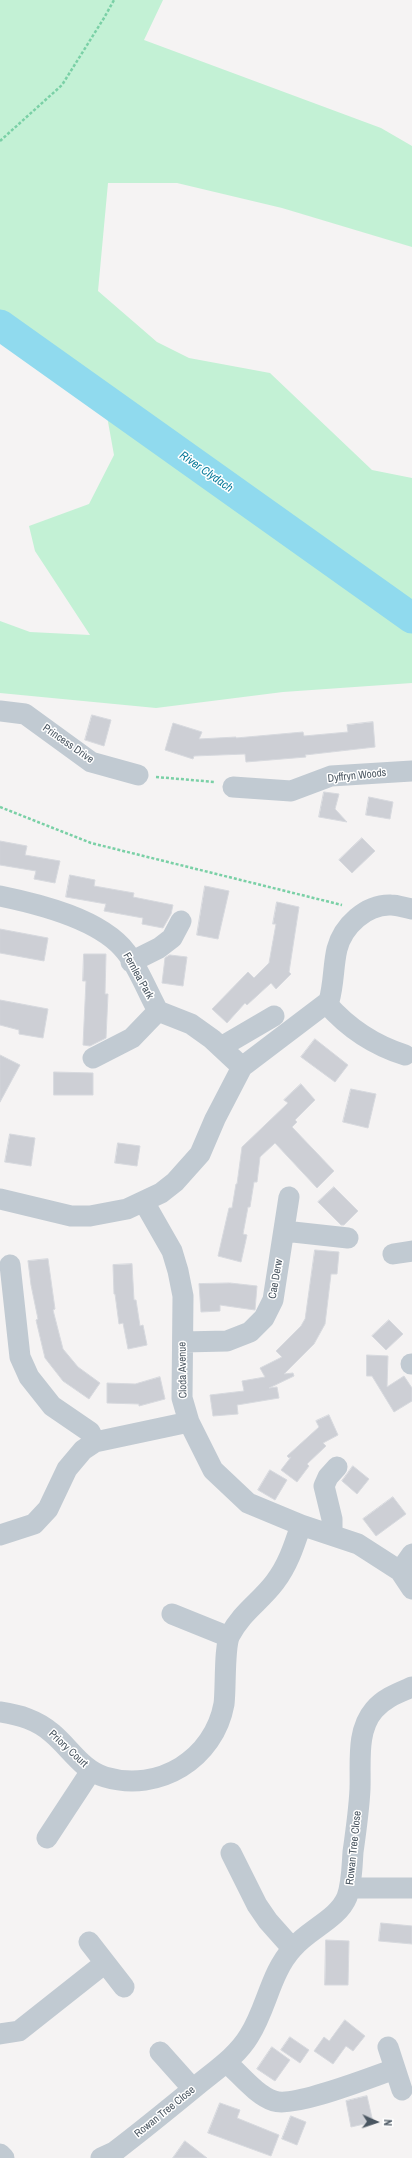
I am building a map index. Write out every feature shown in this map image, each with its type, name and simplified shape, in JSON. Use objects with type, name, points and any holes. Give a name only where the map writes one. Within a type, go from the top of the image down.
[{"type":"street","name":"Princess Drive","points":[[0,711],[25,714],[91,762],[138,775]]},
{"type":"street","name":"Dyffryn Woods","points":[[233,787],[291,791],[331,776],[412,771]]},
{"type":"street","name":"Fernlea Park","points":[[0,896],[32,903],[97,926],[126,952],[158,1011],[191,1024],[221,1047],[242,1067]]},
{"type":"street","points":[[0,1198],[71,1216],[109,1214],[144,1202],[175,1182],[200,1154],[215,1120],[242,1067],[326,1004],[332,990],[339,941],[344,932],[357,917],[378,907],[390,905],[412,909]]},
{"type":"street","points":[[131,962],[159,948],[172,938],[181,921]]},
{"type":"street","points":[[326,1004],[341,1020],[365,1039],[384,1048],[405,1055]]},
{"type":"street","points":[[93,1058],[132,1038],[158,1011]]},
{"type":"street","points":[[221,1047],[274,1016]]},
{"type":"street","name":"Cae Derw","points":[[183,1342],[227,1342],[239,1338],[257,1326],[264,1318],[273,1300],[289,1197]]},
{"type":"street","name":"Cloda Avenue","points":[[144,1202],[172,1251],[178,1271],[183,1296],[182,1398],[188,1422],[213,1470],[248,1503],[301,1525],[332,1534],[358,1544],[400,1571],[412,1589]]},
{"type":"street","points":[[284,1231],[348,1238]]},
{"type":"street","points":[[10,1265],[20,1357],[29,1378],[52,1406],[90,1432],[95,1442]]},
{"type":"street","points":[[0,1535],[34,1524],[48,1509],[67,1469],[83,1450],[95,1442],[188,1422]]},
{"type":"street","points":[[332,1534],[332,1519],[324,1486],[328,1477],[337,1467]]},
{"type":"street","name":"Priory Court","points":[[0,1712],[21,1716],[42,1725],[91,1771],[118,1780],[147,1780],[175,1772],[198,1755],[207,1744],[220,1718],[224,1704],[229,1637],[244,1613],[274,1584],[289,1562],[301,1525]]},
{"type":"street","points":[[400,1571],[412,1554]]},
{"type":"street","points":[[172,1614],[229,1637]]},
{"type":"street","name":"Rowan Tree Close","points":[[101,2158],[114,2152],[226,2062],[248,2038],[262,2013],[279,1966],[292,1948],[310,1931],[336,1913],[342,1905],[350,1888],[360,1791],[361,1748],[364,1728],[368,1718],[380,1704],[388,1698],[412,1687]]},
{"type":"street","points":[[47,1838],[91,1771]]},
{"type":"street","points":[[231,1853],[257,1905],[268,1922],[292,1948]]},
{"type":"street","points":[[350,1888],[412,1888]]},
{"type":"street","points":[[89,1942],[124,1987]]},
{"type":"street","points":[[0,2034],[19,2031],[105,1963]]},
{"type":"street","points":[[388,2047],[402,2090]]},
{"type":"street","points":[[160,2052],[193,2089]]},
{"type":"street","points":[[226,2062],[261,2094],[280,2103],[299,2101],[395,2069]]},
{"type":"street","points":[[0,2154],[4,2158]]},
{"type":"path","points":[[0,141],[62,85],[114,0]]},
{"type":"path","points":[[138,775],[227,784],[233,787]]},
{"type":"path","points":[[0,807],[91,843],[350,907],[357,917]]},
{"type":"green space","points":[[0,0],[163,0],[144,40],[381,128],[412,146],[412,247],[282,208],[177,183],[108,183],[98,291],[157,342],[189,358],[270,373],[372,470],[412,478],[412,683],[283,692],[156,708],[0,693],[0,621],[30,632],[90,635],[35,551],[29,526],[89,504],[114,455],[101,383],[0,312]]},
{"type":"building","points":[[92,715],[111,720],[104,746],[85,740]]},
{"type":"building","points":[[373,722],[375,747],[305,755],[306,757],[246,762],[245,754],[194,756],[193,759],[165,750],[173,723],[202,732],[199,739],[236,738],[303,732],[304,736],[348,732],[347,725]]},
{"type":"building","points":[[324,792],[339,794],[335,809],[347,822],[319,817]]},
{"type":"building","points":[[369,797],[393,802],[390,819],[366,815]]},
{"type":"building","points":[[362,838],[375,851],[352,873],[339,860]]},
{"type":"building","points":[[0,841],[27,846],[25,855],[60,861],[55,883],[34,879],[36,871],[0,865]]},
{"type":"building","points":[[70,875],[95,880],[94,886],[134,893],[133,897],[173,905],[171,914],[163,928],[142,924],[143,918],[104,911],[106,904],[66,897]]},
{"type":"building","points":[[205,886],[229,891],[218,939],[197,935]]},
{"type":"building","points":[[277,902],[299,907],[289,972],[291,974],[276,989],[271,983],[247,1005],[245,1003],[227,1023],[212,1009],[248,972],[254,978],[269,963],[276,924],[273,924]]},
{"type":"building","points":[[0,929],[48,938],[44,961],[0,953]]},
{"type":"building","points":[[84,954],[106,954],[105,994],[108,994],[106,1038],[90,1046],[83,1045],[86,981],[83,981]]},
{"type":"building","points":[[170,955],[187,957],[183,986],[162,983],[165,958]]},
{"type":"building","points":[[0,1000],[48,1009],[43,1038],[19,1034],[19,1030],[0,1025]]},
{"type":"building","points":[[315,1039],[348,1065],[335,1082],[301,1057]]},
{"type":"building","points":[[0,1055],[20,1065],[0,1102]]},
{"type":"building","points":[[54,1072],[93,1073],[93,1095],[54,1095]]},
{"type":"building","points":[[301,1084],[315,1100],[295,1120],[297,1122],[292,1127],[334,1171],[317,1188],[275,1143],[260,1157],[257,1182],[254,1182],[250,1207],[248,1207],[243,1234],[247,1235],[241,1262],[218,1256],[229,1208],[232,1208],[242,1147],[288,1103],[284,1100]]},
{"type":"building","points":[[351,1089],[376,1094],[368,1128],[343,1122]]},
{"type":"building","points":[[10,1134],[35,1138],[31,1166],[5,1162]]},
{"type":"building","points":[[118,1143],[140,1146],[137,1166],[115,1163]]},
{"type":"building","points":[[334,1187],[358,1211],[344,1225],[341,1225],[318,1202]]},
{"type":"building","points":[[315,1250],[339,1252],[337,1274],[331,1274],[325,1324],[314,1344],[284,1374],[293,1373],[294,1376],[269,1388],[277,1387],[279,1398],[237,1405],[238,1414],[213,1416],[210,1395],[244,1391],[242,1381],[265,1377],[260,1368],[282,1357],[276,1351],[301,1326],[305,1319]]},
{"type":"building","points":[[48,1259],[55,1309],[53,1310],[63,1349],[78,1367],[100,1383],[89,1399],[63,1381],[45,1358],[36,1320],[38,1319],[28,1261]]},
{"type":"building","points":[[132,1264],[134,1300],[136,1300],[140,1326],[143,1325],[147,1345],[128,1349],[123,1323],[119,1324],[114,1294],[113,1265]]},
{"type":"building","points":[[230,1283],[257,1286],[255,1310],[220,1305],[220,1311],[201,1312],[199,1284]]},
{"type":"building","points":[[389,1320],[403,1334],[386,1350],[372,1336]]},
{"type":"building","points":[[367,1355],[388,1356],[387,1387],[404,1376],[412,1388],[412,1401],[394,1412],[372,1376],[367,1376]]},
{"type":"building","points":[[160,1377],[165,1399],[139,1406],[139,1404],[107,1403],[107,1383],[135,1384]]},
{"type":"building","points":[[329,1415],[338,1435],[323,1443],[326,1446],[307,1464],[309,1466],[297,1482],[281,1470],[291,1457],[289,1458],[287,1456],[319,1427],[316,1421]]},
{"type":"building","points":[[353,1466],[369,1479],[357,1494],[342,1481]]},
{"type":"building","points":[[270,1470],[287,1480],[275,1500],[258,1490]]},
{"type":"building","points":[[393,1497],[406,1514],[376,1536],[363,1519]]},
{"type":"building","points":[[381,1923],[412,1926],[412,1944],[379,1941]]},
{"type":"building","points":[[326,1940],[349,1941],[348,1985],[325,1985]]},
{"type":"building","points":[[345,2020],[365,2036],[353,2051],[346,2046],[333,2064],[314,2051],[324,2037],[329,2041]]},
{"type":"building","points":[[290,2037],[309,2050],[300,2063],[281,2050]]},
{"type":"building","points":[[272,2047],[290,2060],[275,2081],[257,2069]]},
{"type":"building","points":[[367,2096],[373,2122],[351,2127],[346,2101]]},
{"type":"building","points":[[220,2103],[240,2110],[237,2118],[279,2135],[271,2156],[208,2133]]},
{"type":"building","points":[[291,2116],[306,2122],[297,2145],[282,2139]]},
{"type":"building","points":[[185,2141],[207,2158],[173,2158]]},
{"type":"waterway","name":"River Clydach","points":[[0,325],[412,618]]}]
